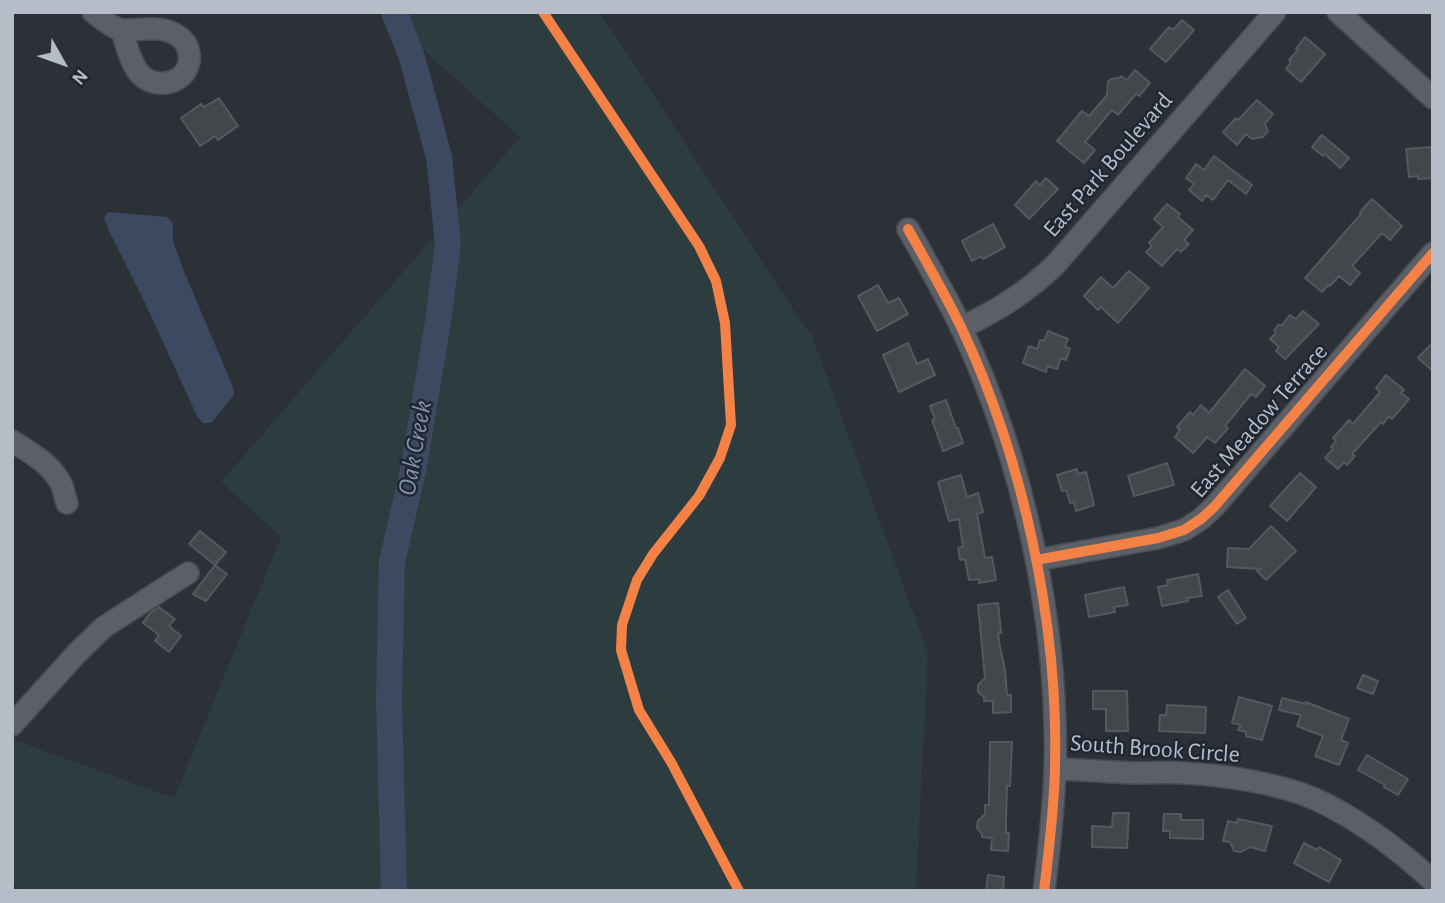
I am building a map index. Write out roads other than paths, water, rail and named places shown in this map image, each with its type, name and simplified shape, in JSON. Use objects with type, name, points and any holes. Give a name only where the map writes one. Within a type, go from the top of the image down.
[{"type":"street","points":[[93,12],[121,30]]},
{"type":"street","name":"East Park Boulevard","points":[[961,328],[1008,303],[1033,286],[1056,264],[1275,12]]},
{"type":"street","points":[[1338,12],[1433,98]]},
{"type":"street","points":[[908,229],[961,328],[987,391],[1023,502],[1037,560],[1054,693],[1055,769],[1044,891]]},
{"type":"street","name":"East Meadow Terrace","points":[[1037,560],[1158,538],[1184,530],[1200,519],[1215,506],[1433,253]]},
{"type":"street","points":[[12,441],[38,457],[52,471],[62,486],[67,503]]},
{"type":"street","points":[[12,725],[104,627],[188,573]]},
{"type":"street","name":"South Brook Circle","points":[[1055,769],[1183,773],[1255,782],[1312,797],[1363,825],[1433,881]]},
{"type":"water","points":[[108,212],[167,217],[173,223],[173,241],[183,269],[233,387],[234,395],[211,423],[203,423],[197,416],[108,229],[104,218]]},
{"type":"waterway","name":"Oak Creek","points":[[394,12],[411,54],[439,157],[448,244],[414,466],[392,562],[389,698],[394,891]]}]
